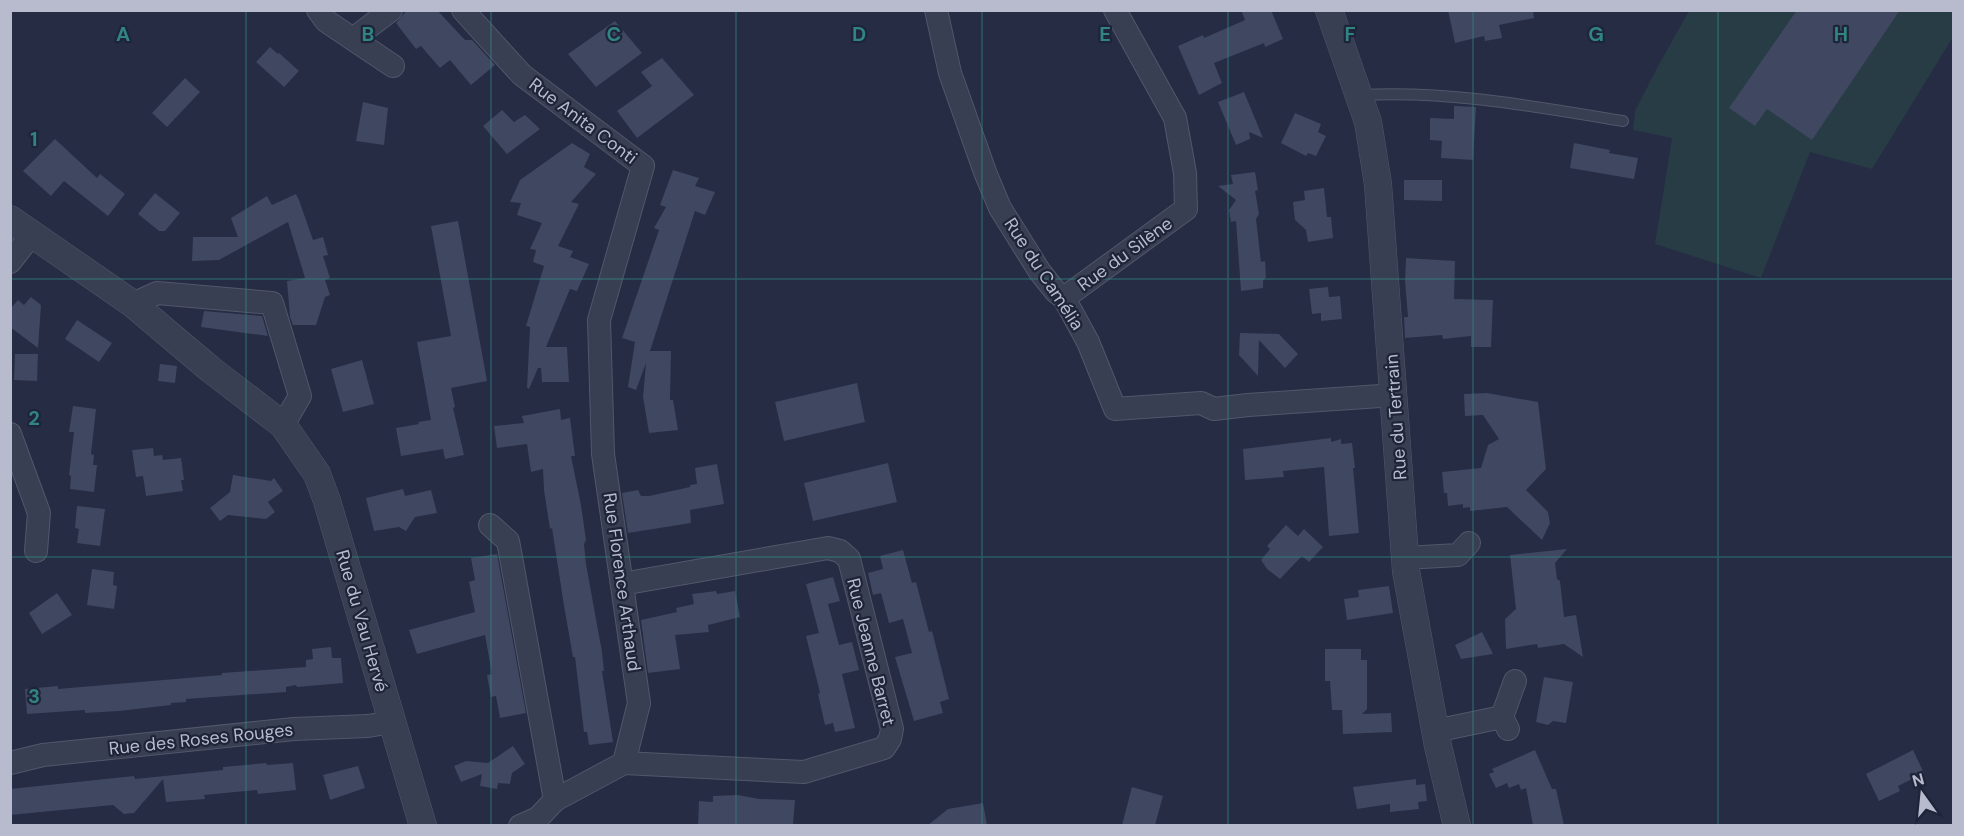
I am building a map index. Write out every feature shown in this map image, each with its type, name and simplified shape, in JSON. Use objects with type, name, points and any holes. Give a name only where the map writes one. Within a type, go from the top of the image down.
[{"type":"street","points":[[318,10],[326,21],[393,66]]},
{"type":"street","points":[[353,39],[391,10]]},
{"type":"street","name":"Rue Anita Conti","points":[[463,10],[522,75],[643,166],[599,320]]},
{"type":"street","name":"Rue du Camélia","points":[[936,10],[950,73],[1000,208],[1040,272],[1056,292],[1064,298],[1088,342],[1115,409],[1201,403],[1214,409],[1395,395]]},
{"type":"street","name":"Rue du Silène","points":[[1064,298],[1186,209],[1185,173],[1175,118],[1115,10]]},
{"type":"street","name":"Rue du Tertrain","points":[[1329,10],[1368,122],[1378,184],[1405,558],[1435,731],[1457,825]]},
{"type":"street","name":"Rue du Vau Hervé","points":[[10,219],[133,304],[210,369],[283,425],[317,474],[423,825]]},
{"type":"street","points":[[10,262],[33,234]]},
{"type":"street","points":[[133,304],[157,293],[272,303],[300,396],[283,425]]},
{"type":"street","name":"Rue Florence Arthaud","points":[[599,320],[603,454],[639,704],[624,763]]},
{"type":"street","points":[[10,434],[39,513],[36,551]]},
{"type":"street","points":[[490,525],[508,540],[555,800]]},
{"type":"street","name":"Rue Jeanne Barret","points":[[622,584],[828,548],[840,551],[849,559],[892,729],[890,739],[884,747],[804,772],[624,763]]},
{"type":"street","points":[[1405,558],[1466,553]]},
{"type":"street","points":[[1435,731],[1505,723],[1515,681]]},
{"type":"street","name":"Rue des Roses Rouges","points":[[10,763],[44,755],[294,729],[368,726],[392,722]]},
{"type":"street","points":[[520,825],[538,818],[555,800],[624,763]]},
{"type":"lane","points":[[1360,96],[1407,95],[1508,103],[1623,121]]},
{"type":"shaded area","points":[[1689,11],[1953,11],[1953,37],[1872,169],[1810,152],[1761,278],[1655,244],[1672,138],[1633,130],[1635,111]]},
{"type":"building","points":[[407,10],[437,10],[465,40],[472,40],[495,65],[471,85],[450,60],[440,68],[421,46],[416,49],[396,23]]},
{"type":"building","points":[[1241,10],[1271,10],[1283,39],[1265,47],[1264,43],[1214,63],[1222,83],[1199,95],[1178,46],[1203,35],[1204,38],[1245,20]]},
{"type":"building","points":[[1448,10],[1533,10],[1534,18],[1499,25],[1502,38],[1485,41],[1484,36],[1455,43]]},
{"type":"building","points":[[1797,10],[1900,10],[1812,140],[1767,109],[1755,126],[1729,108]]},
{"type":"building","points":[[615,21],[642,53],[596,87],[568,54]]},
{"type":"building","points":[[270,47],[299,71],[284,87],[256,62]]},
{"type":"building","points":[[662,58],[694,95],[637,138],[617,111],[652,86],[641,72]]},
{"type":"building","points":[[185,78],[200,92],[167,127],[152,113]]},
{"type":"building","points":[[1244,92],[1263,138],[1249,132],[1250,139],[1236,145],[1218,102]]},
{"type":"building","points":[[363,102],[388,108],[384,145],[356,141]]},
{"type":"building","points":[[1454,106],[1476,107],[1473,160],[1441,158],[1442,141],[1430,140],[1430,118],[1454,119]]},
{"type":"building","points":[[502,110],[514,122],[525,115],[540,129],[507,154],[483,126]]},
{"type":"building","points":[[1295,113],[1321,124],[1318,132],[1326,136],[1316,156],[1308,153],[1306,156],[1281,143]]},
{"type":"building","points":[[55,139],[97,178],[100,174],[125,194],[108,216],[64,181],[51,196],[23,171]]},
{"type":"building","points":[[572,143],[590,154],[584,167],[596,174],[571,202],[579,204],[558,246],[573,251],[570,257],[589,264],[577,291],[570,289],[546,347],[567,347],[569,382],[542,382],[541,368],[538,368],[529,389],[527,388],[530,327],[526,326],[544,266],[533,262],[536,250],[530,249],[542,223],[517,215],[521,203],[510,202],[520,180]]},
{"type":"building","points":[[1574,143],[1638,158],[1634,179],[1570,168]]},
{"type":"building","points":[[673,170],[699,178],[695,186],[715,192],[705,215],[695,211],[650,351],[671,351],[670,400],[673,400],[678,430],[649,433],[643,397],[646,363],[636,390],[628,387],[635,342],[622,338],[659,230],[654,228],[666,207],[660,205]]},
{"type":"building","points":[[1255,172],[1258,190],[1255,191],[1259,214],[1256,219],[1261,262],[1265,261],[1266,277],[1263,281],[1263,288],[1241,291],[1236,221],[1231,222],[1229,210],[1236,200],[1218,186],[1233,184],[1231,175]]},
{"type":"building","points":[[1404,180],[1442,180],[1442,201],[1404,200]]},
{"type":"building","points":[[1324,188],[1327,217],[1331,217],[1333,238],[1308,242],[1306,230],[1295,220],[1293,202],[1305,200],[1304,191]]},
{"type":"building","points":[[155,193],[180,213],[165,231],[159,231],[138,214]]},
{"type":"building","points":[[296,194],[313,240],[323,237],[328,255],[323,256],[330,278],[325,280],[330,295],[325,297],[316,325],[293,325],[290,317],[287,281],[305,278],[288,222],[219,260],[192,261],[193,237],[238,237],[231,218],[267,196],[272,205]]},
{"type":"building","points":[[458,221],[487,381],[451,388],[455,407],[453,408],[464,455],[445,459],[443,449],[401,456],[396,428],[431,420],[417,342],[451,336],[431,226]]},
{"type":"building","points":[[1406,258],[1455,261],[1454,299],[1493,300],[1491,347],[1471,347],[1471,336],[1443,339],[1442,335],[1405,338],[1404,317],[1408,317]]},
{"type":"building","points":[[1328,287],[1329,297],[1340,296],[1342,319],[1321,321],[1321,313],[1312,314],[1309,289]]},
{"type":"building","points":[[31,297],[41,305],[38,348],[10,327],[10,309],[18,300],[24,305]]},
{"type":"building","points":[[204,311],[262,316],[268,336],[201,327]]},
{"type":"building","points":[[77,320],[112,343],[99,362],[65,339]]},
{"type":"building","points":[[1240,333],[1279,334],[1298,354],[1285,368],[1259,340],[1258,376],[1239,355]]},
{"type":"building","points":[[15,354],[38,354],[37,381],[14,380]]},
{"type":"building","points":[[362,360],[374,404],[343,412],[331,369]]},
{"type":"building","points":[[160,364],[177,366],[175,383],[158,381]]},
{"type":"building","points":[[857,383],[865,422],[784,441],[775,402]]},
{"type":"building","points":[[1487,393],[1538,402],[1546,469],[1526,490],[1548,512],[1550,523],[1542,540],[1507,507],[1470,511],[1470,507],[1463,508],[1463,504],[1448,506],[1442,472],[1481,468],[1488,445],[1499,439],[1483,415],[1465,416],[1464,394]]},
{"type":"building","points":[[73,406],[96,409],[91,454],[94,455],[93,465],[97,465],[94,492],[70,489],[71,476],[69,475],[74,432],[69,432]]},
{"type":"building","points":[[560,409],[561,420],[570,418],[575,456],[571,456],[581,505],[586,540],[584,544],[586,564],[602,652],[604,671],[602,671],[613,742],[589,745],[587,732],[584,732],[575,657],[573,657],[552,528],[550,529],[543,469],[531,472],[527,444],[497,448],[494,426],[524,423],[522,416]]},
{"type":"building","points":[[1331,438],[1331,442],[1341,439],[1341,444],[1352,443],[1359,533],[1329,536],[1324,467],[1283,471],[1284,477],[1245,480],[1243,449]]},
{"type":"building","points":[[153,448],[154,456],[162,455],[163,460],[181,458],[183,491],[146,496],[143,476],[136,477],[132,450]]},
{"type":"building","points":[[888,463],[897,502],[813,521],[804,483]]},
{"type":"building","points":[[717,464],[724,504],[690,510],[691,523],[628,533],[622,493],[638,490],[641,496],[649,496],[690,487],[690,485],[697,484],[695,468]]},
{"type":"building","points":[[233,475],[271,481],[274,478],[283,491],[268,502],[275,512],[266,519],[228,515],[220,521],[210,508],[230,492]]},
{"type":"building","points":[[403,489],[405,496],[431,490],[437,513],[415,517],[406,531],[399,527],[374,531],[366,498]]},
{"type":"building","points":[[77,506],[105,509],[100,546],[77,543],[79,529],[75,528]]},
{"type":"building","points":[[1286,525],[1298,536],[1304,529],[1323,547],[1309,562],[1302,556],[1280,579],[1267,569],[1261,560],[1270,549],[1267,546]]},
{"type":"building","points":[[1567,549],[1555,563],[1557,579],[1560,581],[1564,617],[1576,615],[1583,657],[1564,644],[1538,648],[1537,644],[1506,649],[1505,619],[1516,609],[1510,555]]},
{"type":"building","points":[[903,550],[912,583],[916,582],[929,632],[932,631],[949,699],[940,702],[943,713],[914,721],[895,657],[912,653],[903,619],[889,623],[881,593],[873,595],[868,573],[883,569],[880,556]]},
{"type":"building","points":[[497,554],[526,713],[500,718],[496,696],[491,697],[487,675],[492,674],[485,635],[417,654],[409,630],[475,612],[469,582],[475,580],[471,558]]},
{"type":"building","points":[[92,569],[114,572],[113,585],[117,586],[114,609],[87,605]]},
{"type":"building","points":[[833,577],[840,601],[828,604],[839,645],[852,642],[859,670],[842,674],[855,728],[835,732],[833,723],[825,725],[806,636],[819,633],[806,584]]},
{"type":"building","points":[[1389,586],[1393,613],[1347,620],[1344,599],[1359,597],[1358,590]]},
{"type":"building","points":[[716,591],[717,594],[735,591],[740,617],[708,625],[709,632],[675,635],[680,669],[648,673],[641,620],[677,612],[676,608],[694,604],[692,594]]},
{"type":"building","points":[[57,593],[72,615],[42,634],[29,613]]},
{"type":"building","points":[[1482,632],[1493,654],[1461,659],[1455,645]]},
{"type":"building","points":[[331,647],[332,658],[341,658],[343,683],[297,687],[296,685],[286,687],[286,692],[186,699],[186,702],[171,703],[171,705],[119,711],[85,713],[85,710],[27,714],[25,689],[58,686],[58,689],[306,667],[306,660],[313,659],[312,649]]},
{"type":"building","points":[[1325,649],[1361,649],[1361,660],[1367,660],[1367,709],[1362,714],[1391,713],[1392,732],[1343,734],[1342,710],[1332,710],[1330,681],[1325,681]]},
{"type":"building","points":[[1544,677],[1573,682],[1566,723],[1553,721],[1548,725],[1536,722]]},
{"type":"building","points":[[513,746],[525,764],[512,773],[510,784],[498,783],[497,789],[480,786],[482,774],[461,782],[454,766],[466,761],[488,763]]},
{"type":"building","points":[[1535,750],[1552,789],[1556,789],[1564,825],[1533,825],[1526,788],[1521,790],[1519,784],[1509,788],[1507,783],[1496,788],[1489,774],[1494,772],[1492,769]]},
{"type":"building","points":[[1913,750],[1924,773],[1898,786],[1900,791],[1879,801],[1866,774]]},
{"type":"building","points":[[266,763],[267,765],[293,763],[296,790],[258,794],[257,790],[204,795],[205,799],[166,802],[163,779],[134,813],[124,814],[113,805],[10,815],[10,789],[134,776],[135,779]]},
{"type":"building","points":[[358,766],[365,788],[330,800],[323,775]]},
{"type":"building","points":[[1416,779],[1416,785],[1425,784],[1427,801],[1418,802],[1419,809],[1390,812],[1390,804],[1357,809],[1353,787]]},
{"type":"building","points":[[1132,787],[1163,796],[1155,825],[1122,825]]},
{"type":"building","points":[[738,795],[759,799],[795,800],[793,825],[698,825],[699,801],[713,802],[713,796]]},
{"type":"building","points":[[983,803],[987,825],[928,825],[948,809]]}]
